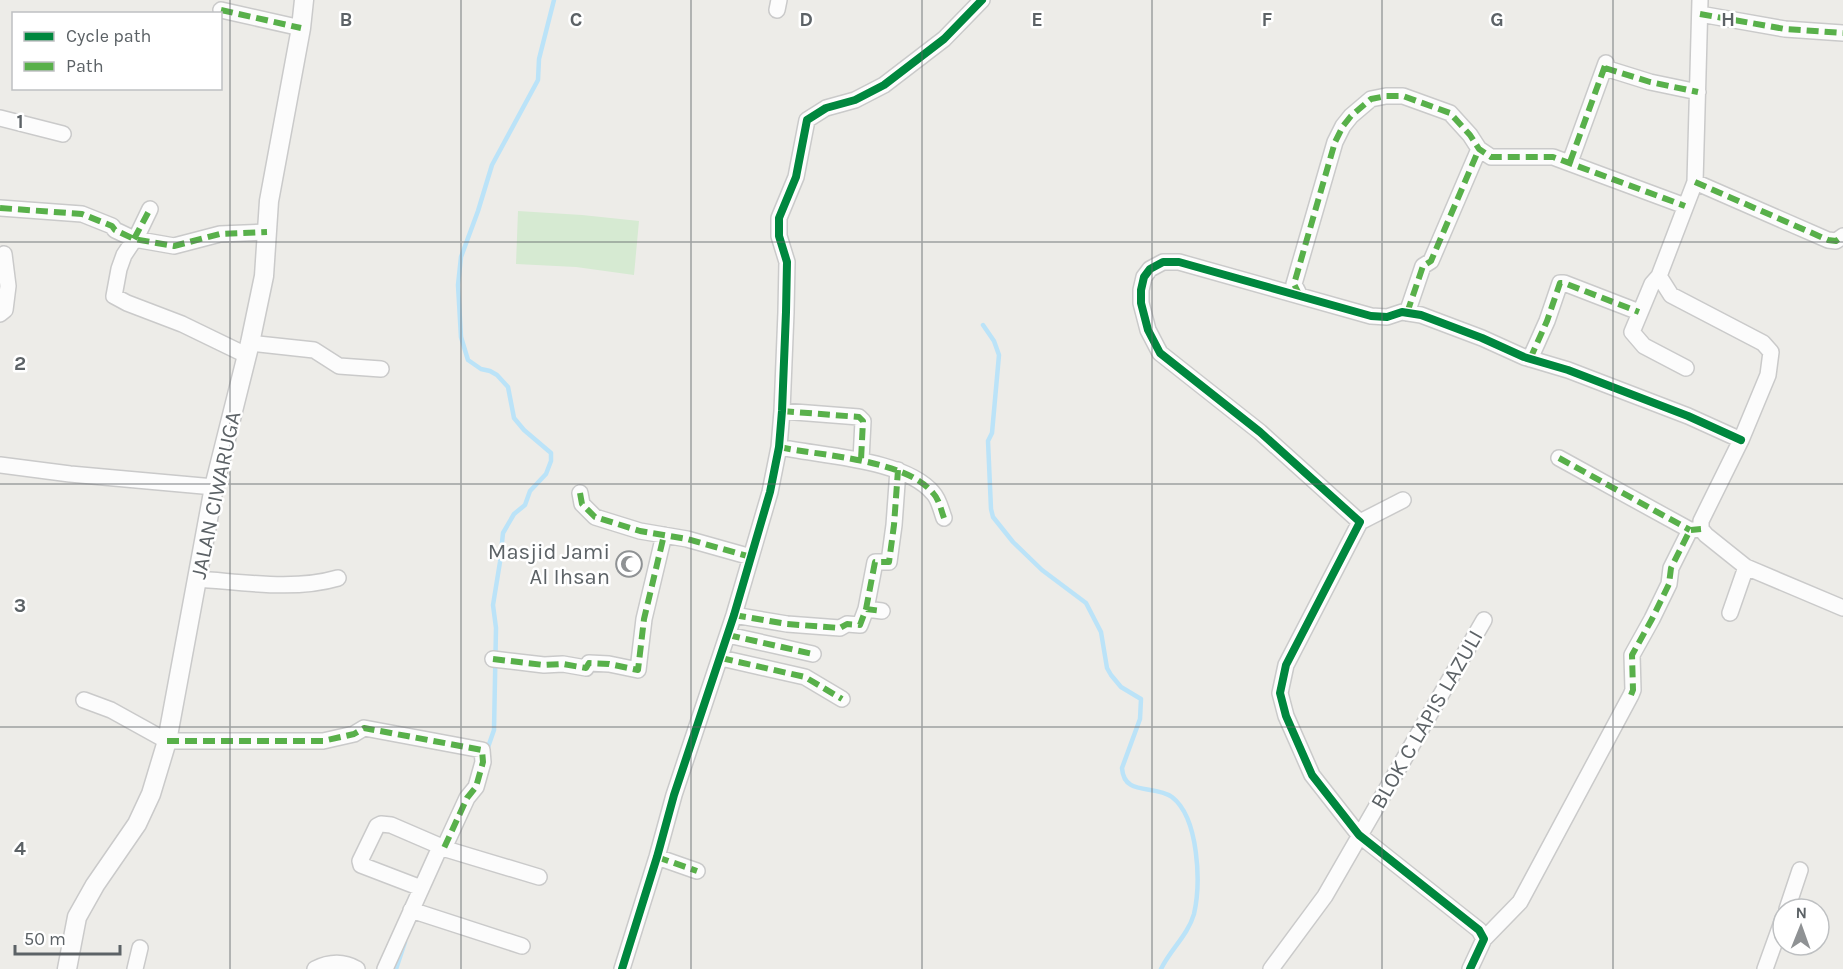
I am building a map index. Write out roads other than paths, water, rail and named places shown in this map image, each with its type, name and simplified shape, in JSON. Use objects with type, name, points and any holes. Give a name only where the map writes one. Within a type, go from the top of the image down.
[{"type":"street","name":"JALAN CIWARUGA","points":[[67,969],[77,917],[94,885],[137,824],[151,794],[167,741],[214,487],[264,276],[269,201],[301,28],[304,0]]},
{"type":"street","points":[[622,969],[674,795],[721,658],[763,521],[779,447],[782,411],[787,262],[779,236],[779,218],[796,177],[807,120],[826,108],[855,100],[884,85],[944,39],[982,0]]},
{"type":"street","points":[[1686,368],[1638,341],[1632,332],[1639,312],[1659,276],[1695,182],[1700,7],[1785,29],[1843,33]]},
{"type":"street","points":[[222,8],[301,28]]},
{"type":"street","points":[[1570,162],[1605,65],[1650,82],[1698,92]]},
{"type":"street","points":[[1300,296],[1293,284],[1335,142],[1351,116],[1371,99],[1403,96],[1450,113],[1479,149],[1491,157],[1547,156],[1570,162],[1685,206]]},
{"type":"street","points":[[0,118],[63,134]]},
{"type":"street","points":[[1407,313],[1423,266],[1431,261],[1479,149]]},
{"type":"street","points":[[1695,182],[1828,240],[1836,241],[1843,236]]},
{"type":"street","points":[[0,208],[82,214],[112,226],[115,230],[134,239],[174,246],[220,234],[267,232]]},
{"type":"street","points":[[150,209],[138,234],[124,255],[114,296],[248,349],[314,350],[339,366],[381,369]]},
{"type":"street","points":[[0,314],[5,310],[8,286],[4,254]]},
{"type":"street","points":[[1360,522],[1260,432],[1160,353],[1148,330],[1141,303],[1144,277],[1150,269],[1163,262],[1179,262],[1371,316],[1387,317],[1407,313],[1421,315],[1530,359],[1620,389],[1741,440]]},
{"type":"street","points":[[1470,969],[1484,939],[1520,902],[1631,695],[1633,690],[1632,655],[1669,584],[1671,568],[1701,521],[1741,440],[1768,375],[1771,352],[1763,343],[1671,296],[1659,276]]},
{"type":"street","points":[[1530,359],[1547,321],[1560,283],[1639,312]]},
{"type":"street","points":[[782,411],[859,417],[862,421],[861,460]]},
{"type":"street","points":[[779,447],[861,460],[898,470],[922,482],[935,494],[944,518]]},
{"type":"street","points":[[1559,458],[1706,535],[1746,567],[1843,608]]},
{"type":"street","points":[[0,465],[214,487]]},
{"type":"street","points":[[734,615],[787,624],[840,628],[847,624],[860,625],[866,609],[875,562],[889,562],[898,470]]},
{"type":"street","points":[[580,493],[582,504],[595,517],[640,531],[687,539],[751,557]]},
{"type":"street","points":[[1403,500],[1360,522],[1286,665],[1280,689],[1286,716],[1312,776],[1359,835],[1479,930],[1484,939]]},
{"type":"street","points":[[493,659],[586,668],[589,663],[609,664],[638,670],[644,620],[664,535]]},
{"type":"street","points":[[1730,613],[1746,567]]},
{"type":"street","points":[[197,579],[277,584],[327,581],[339,578]]},
{"type":"street","points":[[866,609],[882,611]]},
{"type":"street","name":"BLOK C LAPIS LAZULI","points":[[1271,969],[1325,896],[1484,620]]},
{"type":"street","points":[[728,635],[813,654]]},
{"type":"street","points":[[721,658],[806,677],[842,699]]},
{"type":"street","points":[[84,700],[111,710],[167,741],[323,741],[354,734],[364,728],[482,750],[483,762],[476,787],[467,798],[421,888],[385,969]]},
{"type":"street","points":[[421,888],[361,866],[360,861],[374,830],[381,824],[391,825],[442,847],[539,877]]},
{"type":"street","points":[[657,857],[697,871]]},
{"type":"street","points":[[1790,897],[1800,870]]},
{"type":"street","points":[[411,910],[522,946]]},
{"type":"street","points":[[135,969],[140,948]]},
{"type":"street","points":[[1765,969],[1771,952]]},
{"type":"street","points":[[315,969],[329,963],[339,963],[357,969]]},
{"type":"waterway","points":[[487,750],[494,730],[496,628],[493,605],[503,533],[514,514],[525,505],[530,491],[546,474],[551,461],[551,453],[524,430],[514,418],[508,387],[497,375],[481,369],[468,360],[461,337],[458,285],[461,257],[492,165],[538,80],[539,59],[554,0]]},
{"type":"waterway","points":[[983,325],[994,341],[999,355],[992,433],[988,441],[993,517],[1013,542],[1042,570],[1086,603],[1101,632],[1107,668],[1111,675],[1121,687],[1141,699],[1140,719],[1122,768],[1124,777],[1134,786],[1165,793],[1172,797],[1181,807],[1193,835],[1197,869],[1194,914],[1188,929],[1161,969]]},
{"type":"waterway","points":[[396,969],[405,942]]},
{"type":"place","name":"Masjid Jami Al Ihsan","points":[[629,564]]}]
